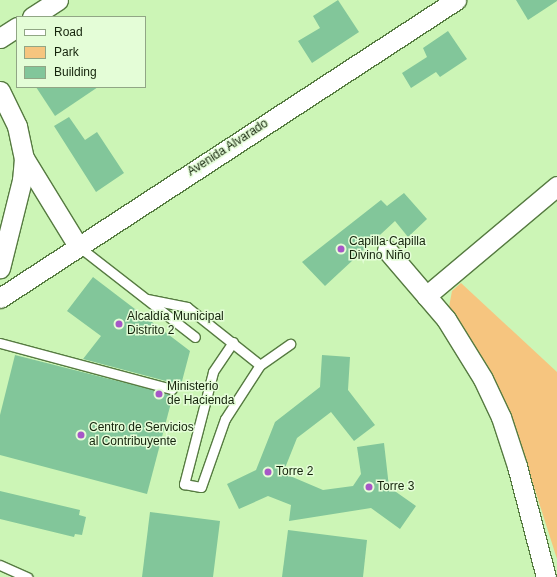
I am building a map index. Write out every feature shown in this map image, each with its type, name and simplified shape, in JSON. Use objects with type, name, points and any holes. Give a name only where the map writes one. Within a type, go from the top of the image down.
[{"type":"street","points":[[34,16],[58,0]]},
{"type":"street","name":"Avenida Alvarado","points":[[0,298],[456,0]]},
{"type":"street","points":[[0,38],[16,28]]},
{"type":"street","points":[[0,91],[17,126],[24,158],[22,180],[0,268]]},
{"type":"street","points":[[24,158],[78,246]]},
{"type":"street","points":[[426,296],[557,186]]},
{"type":"street","points":[[387,250],[464,344],[501,418],[517,466],[546,577]]},
{"type":"lane","points":[[78,246],[195,337]]},
{"type":"lane","points":[[145,299],[187,306],[260,365]]},
{"type":"lane","points":[[233,342],[213,372],[184,484],[201,487],[225,419],[260,365],[290,344]]},
{"type":"lane","points":[[0,343],[172,389]]},
{"type":"lane","points":[[0,565],[27,577]]},
{"type":"green space","points":[[461,283],[557,372],[557,559],[514,424],[488,366],[449,307],[452,291]]},
{"type":"building","points":[[338,0],[359,32],[312,63],[298,41],[320,28],[313,16]]},
{"type":"building","points":[[516,0],[557,0],[557,1],[528,20]]},
{"type":"building","points":[[448,31],[467,59],[440,77],[436,72],[411,88],[402,73],[427,57],[423,48]]},
{"type":"building","points":[[37,88],[97,88],[55,116]]},
{"type":"building","points":[[69,117],[85,140],[97,132],[124,173],[96,192],[54,126]]},
{"type":"building","name":"Capilla Capilla Divino Niño","points":[[404,193],[427,219],[408,237],[395,221],[325,286],[302,262],[381,200],[387,206]]},
{"type":"building","name":"Alcaldía Municipal Distrito 2","points":[[93,277],[190,351],[181,385],[83,359],[101,336],[67,311]]},
{"type":"building","name":"Centro de Servicios al Contribuyente","points":[[15,355],[173,395],[147,494],[0,455],[0,415]]},
{"type":"building","points":[[322,355],[350,357],[348,390],[375,425],[354,441],[331,412],[297,438],[283,473],[323,490],[353,486],[361,474],[357,447],[384,443],[389,487],[416,506],[400,529],[371,508],[289,521],[291,505],[268,496],[239,509],[227,484],[256,470],[275,422],[320,387]]},
{"type":"building","points":[[0,491],[80,510],[79,515],[86,517],[82,535],[75,534],[74,537],[0,519]]},
{"type":"building","points":[[150,512],[220,521],[213,577],[142,577]]},
{"type":"building","points":[[288,530],[367,540],[363,577],[282,577]]},
{"type":"place","name":"Capilla Capilla Divino Niño","points":[[341,249]]},
{"type":"place","name":"Alcaldía Municipal Distrito 2","points":[[119,324]]},
{"type":"place","name":"Ministerio de Hacienda","points":[[159,394]]},
{"type":"place","name":"Centro de Servicios al Contribuyente","points":[[81,435]]},
{"type":"place","name":"Torre 2","points":[[268,472]]},
{"type":"place","name":"Torre 3","points":[[369,487]]}]
